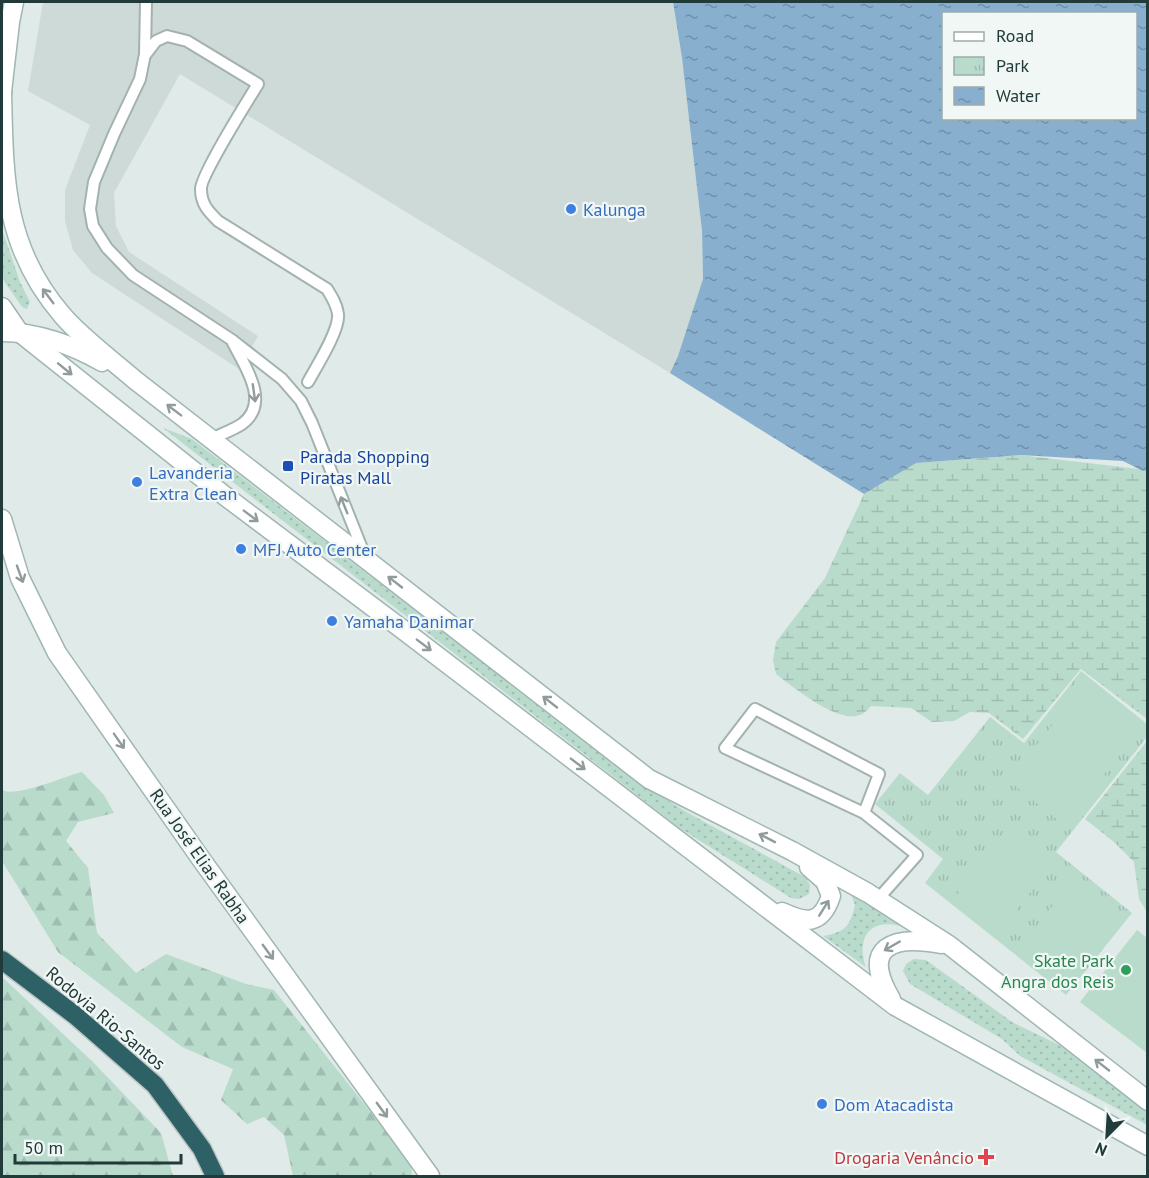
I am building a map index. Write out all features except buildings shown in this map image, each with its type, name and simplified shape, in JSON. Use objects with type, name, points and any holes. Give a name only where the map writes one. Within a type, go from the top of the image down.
[{"type":"highway","name":"Rodovia Rio-Santos","points":[[2,960],[75,1016],[155,1085],[202,1149],[215,1176]]},
{"type":"main road","points":[[14,2],[2,92],[4,175],[15,233],[33,275],[64,317],[135,380],[649,779],[792,851],[878,899],[949,945],[1148,1101]]},
{"type":"main road","points":[[2,308],[10,332],[895,1006],[1148,1146]]},
{"type":"main road","points":[[10,332],[82,350],[135,380]]},
{"type":"main road","name":"Rua José Elias Rabha","points":[[2,519],[20,578],[57,653],[201,859],[430,1176]]},
{"type":"main road","points":[[755,900],[802,921],[817,919],[827,908],[831,896],[825,882],[792,851]]},
{"type":"main road","points":[[895,1006],[880,978],[878,965],[883,951],[893,943],[906,940],[949,945]]},
{"type":"lane","points":[[146,2],[145,54],[140,79],[94,182],[90,209],[93,226],[106,248],[133,275],[232,340],[282,379],[301,400],[366,560]]},
{"type":"lane","points":[[145,54],[156,41],[167,36],[187,41],[258,84],[204,178],[200,187],[203,206],[218,221],[327,289],[334,300],[338,315],[337,328],[308,382]]},
{"type":"lane","points":[[212,439],[242,424],[252,412],[256,402],[250,376],[232,340]]},
{"type":"lane","points":[[864,813],[879,774],[755,709],[725,748],[864,813],[917,855],[878,899]]},
{"type":"shaded area","points":[[43,2],[673,2],[682,58],[702,231],[703,280],[678,356],[670,373],[180,74],[114,193],[116,226],[129,252],[258,336],[239,369],[92,273],[73,250],[65,221],[65,190],[90,125],[28,91]]},
{"type":"green space","points":[[2,229],[20,282],[30,302],[27,309],[22,307],[4,281]]},
{"type":"green space","points":[[163,428],[192,439],[642,785],[805,877],[810,885],[809,894],[799,899],[791,898],[681,829]]},
{"type":"green space","points":[[1020,455],[1147,470],[1147,719],[1081,669],[1023,739],[989,713],[970,712],[954,721],[932,722],[911,708],[871,706],[860,715],[840,714],[816,703],[776,674],[773,660],[776,642],[825,578],[864,494],[915,463]]},
{"type":"green space","points":[[1081,671],[1147,724],[1147,737],[1056,852],[1132,913],[1066,995],[925,883],[943,859],[875,804],[900,773],[928,795],[990,717],[1024,743]]},
{"type":"green space","points":[[1084,686],[1139,730],[1064,825],[1008,780]]},
{"type":"green space","points":[[1147,741],[1147,912],[1139,899],[1134,862],[1114,842],[1085,819]]},
{"type":"green space","points":[[82,772],[104,795],[114,813],[78,822],[66,841],[88,868],[97,933],[136,973],[166,954],[246,984],[274,990],[411,1163],[412,1176],[293,1176],[284,1135],[264,1117],[247,1124],[221,1100],[233,1069],[182,1047],[58,952],[2,861],[2,790],[9,792],[29,789]]},
{"type":"green space","points":[[1010,827],[1054,862],[1000,931],[956,896]]},
{"type":"green space","points":[[1074,879],[1118,914],[1064,983],[1019,948]]},
{"type":"green space","points":[[850,892],[901,926],[881,925],[868,933],[863,947],[866,967],[823,936],[837,933],[851,919],[855,905]]},
{"type":"green space","name":"Skate Park Angra dos Reis","points":[[1137,930],[1147,938],[1147,1053],[1080,1002]]},
{"type":"green space","points":[[914,959],[926,960],[1012,1022],[1061,1046],[1147,1110],[1147,1125],[1020,1056],[1002,1039],[910,984],[903,971],[906,964]]},
{"type":"green space","points":[[2,977],[93,1062],[161,1133],[173,1176],[2,1176]]},
{"type":"water","points":[[673,2],[1147,2],[1147,470],[1143,471],[1123,461],[1020,455],[916,463],[864,494],[670,373],[678,356],[703,279],[702,231],[682,58]]},
{"type":"place","name":"Kalunga","points":[[571,209]]},
{"type":"place","name":"Parada Shopping Piratas Mall","points":[[288,466]]},
{"type":"place","name":"Lavanderia Extra Clean","points":[[137,482]]},
{"type":"place","name":"MFJ Auto Center","points":[[241,549]]},
{"type":"place","name":"Yamaha Danimar","points":[[332,621]]},
{"type":"place","name":"Skate Park Angra dos Reis","points":[[1126,970]]},
{"type":"place","name":"Dom Atacadista","points":[[822,1104]]},
{"type":"place","name":"Drogaria Venâncio","points":[[986,1157]]}]
